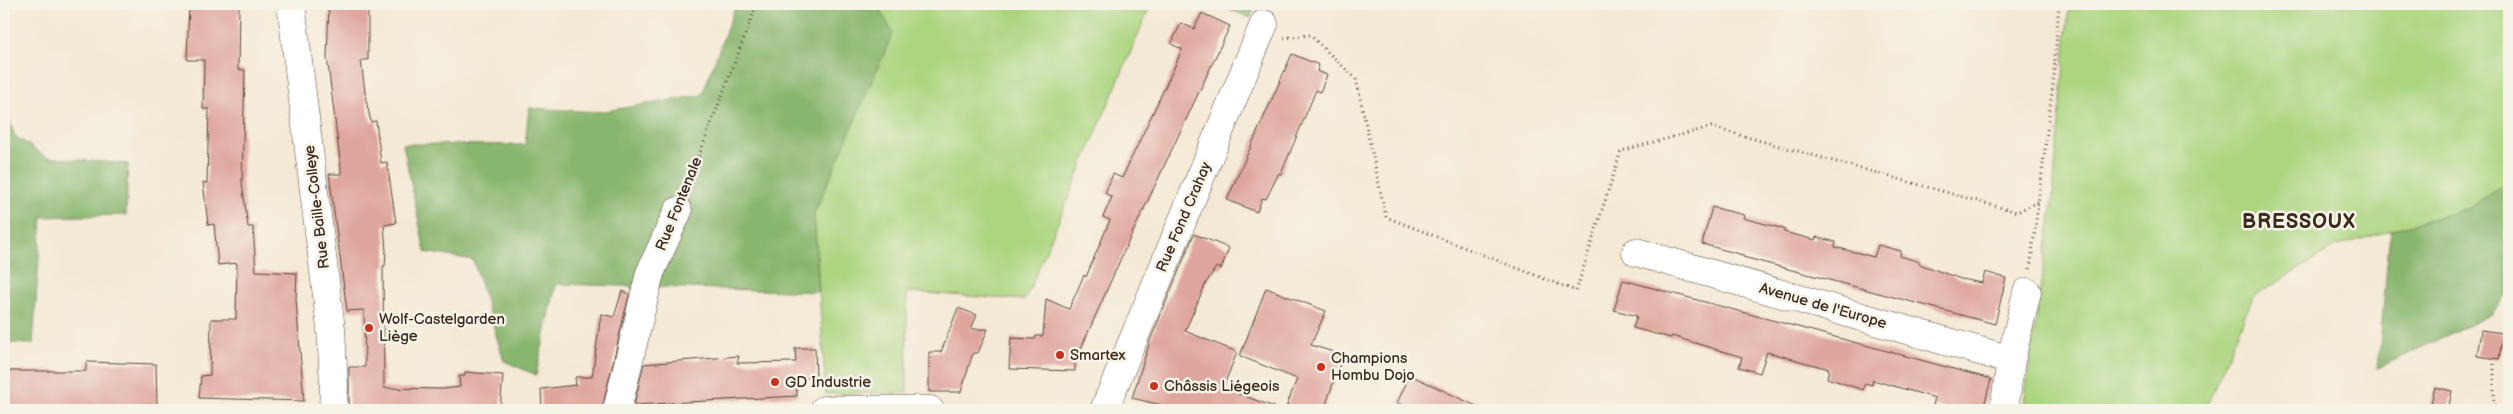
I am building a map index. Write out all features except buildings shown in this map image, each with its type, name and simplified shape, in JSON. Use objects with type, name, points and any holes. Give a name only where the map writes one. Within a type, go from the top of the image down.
[{"type":"street","name":"Rue Baille-Colleye","points":[[292,4],[331,329],[334,386],[333,410]]},
{"type":"street","name":"Rue Fond Crahay","points":[[1104,410],[1273,31]]},
{"type":"street","name":"Rue Fontenale","points":[[617,410],[650,273],[678,210]]},
{"type":"street","name":"Avenue de l'Europe","points":[[1636,252],[2010,360]]},
{"type":"street","points":[[2004,410],[2010,360],[2027,292]]},
{"type":"street","points":[[824,410],[930,410]]},
{"type":"path","name":"Rue Fontenale","points":[[678,210],[757,4]]},
{"type":"path","points":[[2027,292],[2060,4]]},
{"type":"path","points":[[1273,31],[1310,35],[1356,79],[1386,217],[1576,291],[1620,151],[1711,127],[2017,212],[2038,202]]},
{"type":"path","points":[[2494,362],[2494,410]]},
{"type":"green space","points":[[736,4],[877,4],[893,33],[814,214],[819,292],[556,284],[536,375],[504,361],[473,260],[425,252],[403,144],[525,145],[529,108],[599,112],[702,95]]},
{"type":"green space","points":[[877,4],[1151,4],[1025,300],[907,292],[907,393],[826,394],[814,214],[892,33]]},
{"type":"green space","points":[[1216,4],[1256,4],[1250,18]]},
{"type":"green space","points":[[2069,4],[2509,4],[2509,181],[2469,208],[2337,246],[2253,297],[2205,410],[2023,410],[2052,207]]},
{"type":"green space","points":[[4,104],[15,136],[46,157],[128,164],[126,215],[42,217],[33,344],[4,343]]},
{"type":"green space","points":[[2509,181],[2509,290],[2492,314],[2378,368],[2390,231],[2469,208]]},
{"type":"place","name":"Wolf-Castelgarden Liège","points":[[369,328]]},
{"type":"place","name":"Smartex","points":[[1060,355]]},
{"type":"place","name":"Champions Hombu Dojo","points":[[1321,367]]},
{"type":"place","name":"GD Industrie","points":[[775,382]]},
{"type":"place","name":"Châssis Liégeois","points":[[1154,386]]},
{"type":"district","name":"BRESSOUX","points":[[2299,222]]}]
